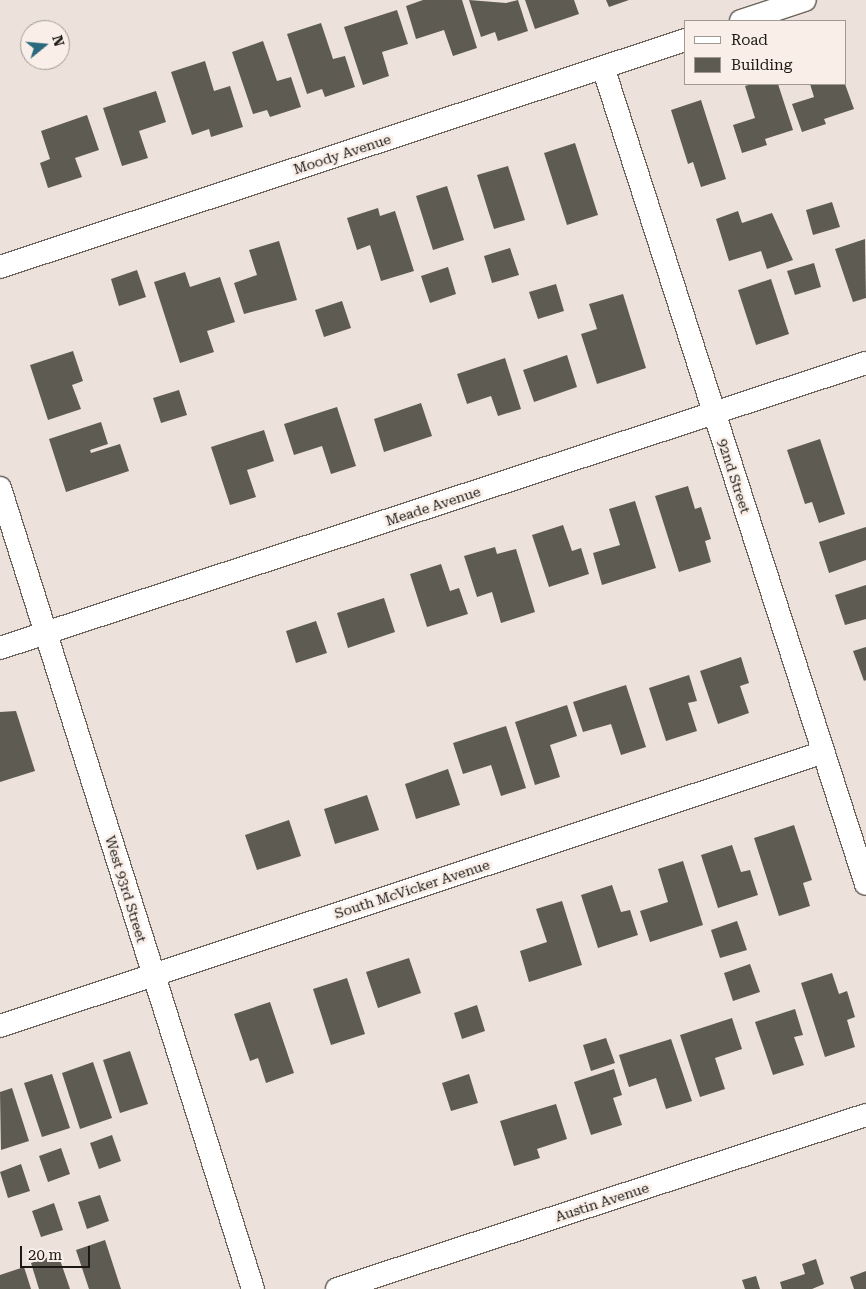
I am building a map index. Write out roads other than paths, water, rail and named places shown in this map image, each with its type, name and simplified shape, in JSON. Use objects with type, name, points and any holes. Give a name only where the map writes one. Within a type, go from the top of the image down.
[{"type":"street","points":[[744,20],[805,0]]},
{"type":"street","name":"Moody Avenue","points":[[0,267],[684,40]]},
{"type":"street","name":"92nd Street","points":[[603,67],[866,884]]},
{"type":"street","name":"Meade Avenue","points":[[0,648],[866,363]]},
{"type":"street","name":"West 93rd Street","points":[[0,488],[253,1289]]},
{"type":"street","name":"South McVicker Avenue","points":[[0,1026],[824,752]]},
{"type":"street","name":"Austin Avenue","points":[[338,1289],[866,1115]]}]
